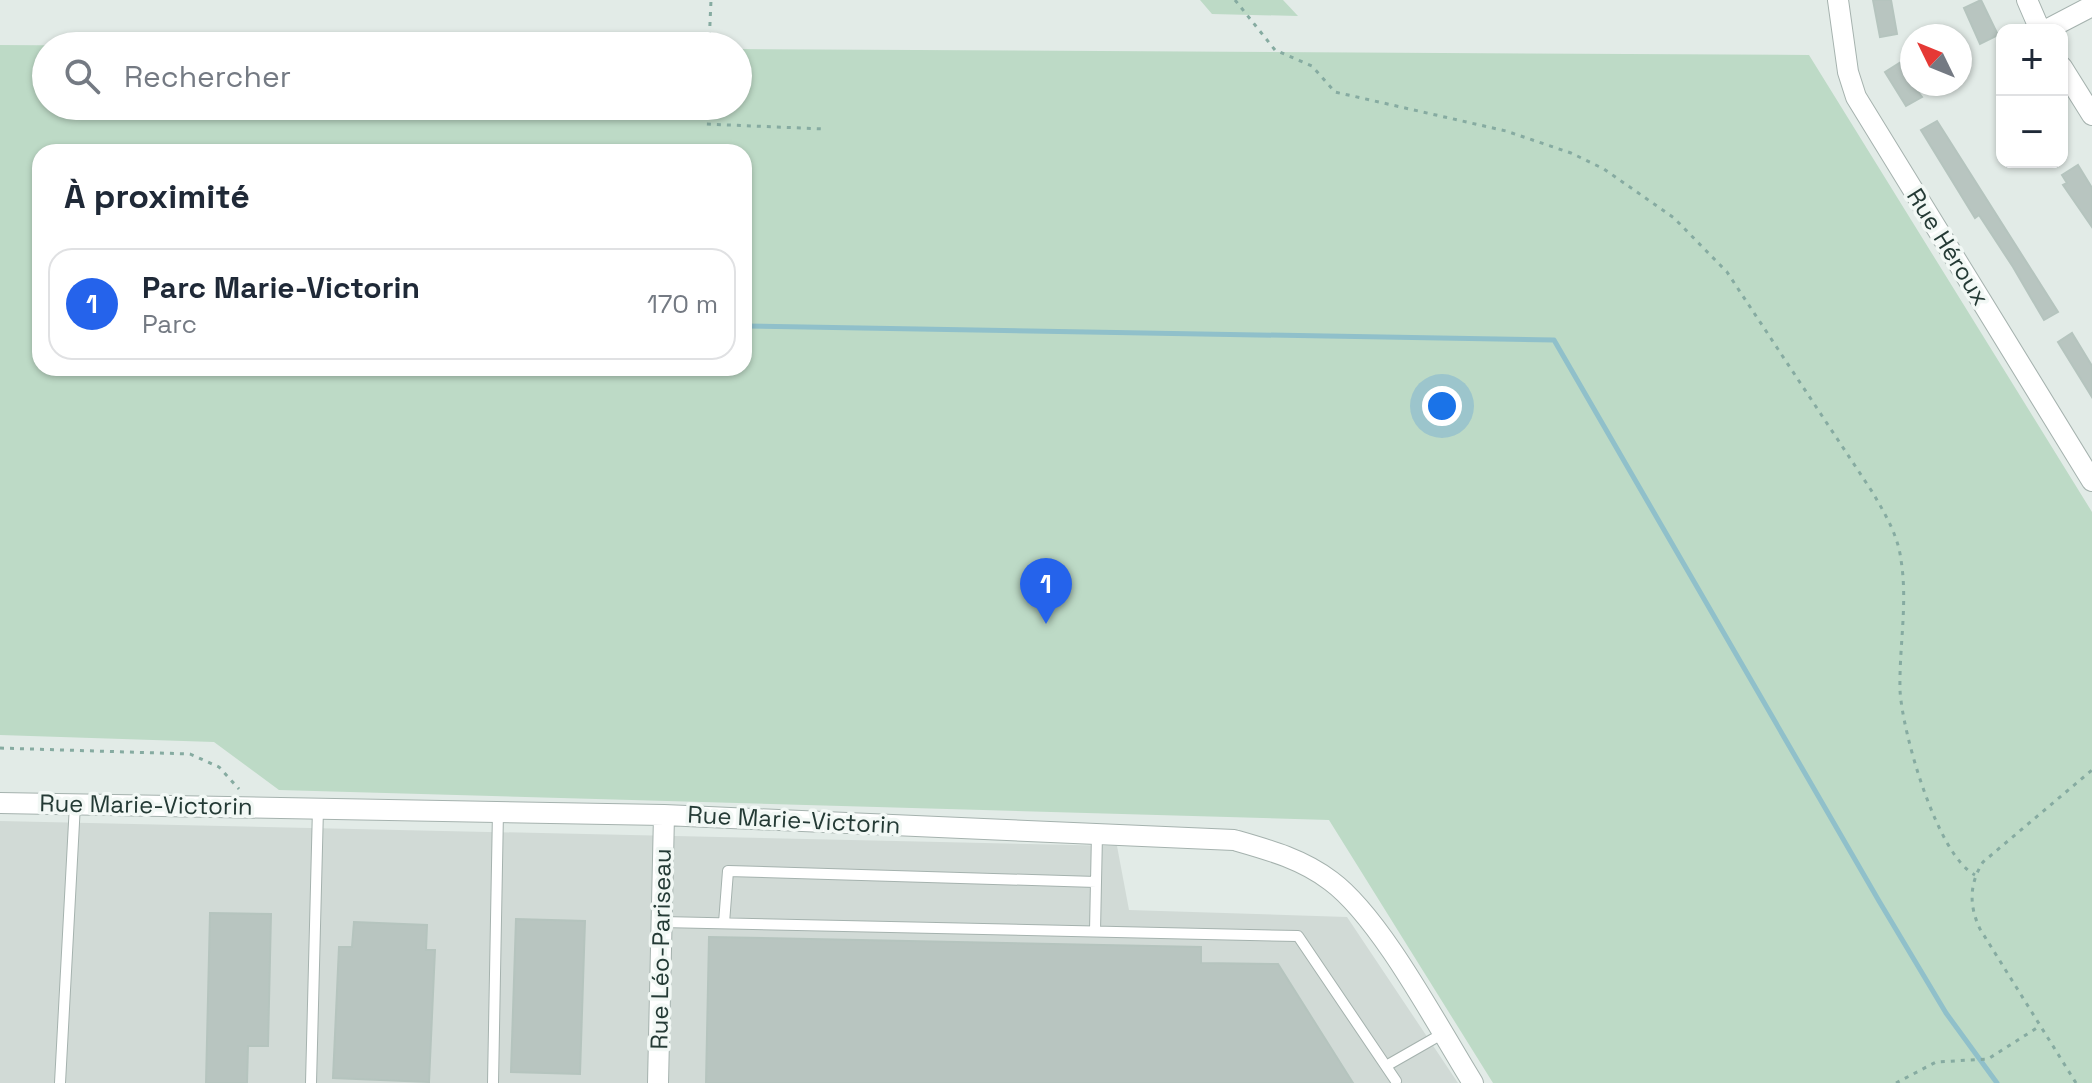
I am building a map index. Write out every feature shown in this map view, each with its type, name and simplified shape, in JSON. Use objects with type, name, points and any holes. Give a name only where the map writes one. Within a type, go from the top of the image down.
[{"type":"street","name":"Rue Héroux","points":[[1838,0],[1848,72],[1856,97],[2092,481]]},
{"type":"street","points":[[2027,0],[2040,24]]},
{"type":"street","points":[[2055,24],[2092,6]]},
{"type":"street","points":[[2068,77],[2092,115]]},
{"type":"street","name":"Rue Marie-Victorin","points":[[0,803],[664,815],[1234,840],[1289,856],[1332,881],[1367,916],[1473,1083]]},
{"type":"street","name":"Rue Léo-Pariseau","points":[[658,1083],[664,815]]},
{"type":"lane","points":[[60,1083],[75,804]]},
{"type":"lane","points":[[311,1083],[318,808]]},
{"type":"lane","points":[[493,1083],[498,811]]},
{"type":"lane","points":[[1095,931],[1097,834]]},
{"type":"lane","points":[[724,923],[728,871],[1096,882]]},
{"type":"lane","points":[[662,922],[1298,936],[1396,1081]]},
{"type":"lane","points":[[1386,1066],[1442,1034]]},
{"type":"path","points":[[710,32],[711,0]]},
{"type":"path","points":[[1235,0],[1275,50],[1312,66],[1335,92],[1506,131],[1584,158],[1674,218],[1720,263],[1873,493],[1893,530],[1902,567],[1903,717],[1940,829],[1954,855],[1975,875]]},
{"type":"path","points":[[705,120],[705,124],[825,129]]},
{"type":"path","points":[[0,748],[190,754],[219,767],[256,807]]},
{"type":"path","points":[[2076,1083],[1976,919],[1972,892],[1975,875],[1989,856],[2092,770]]},
{"type":"path","points":[[1896,1083],[1927,1064],[1997,1055],[2040,1026]]},
{"type":"shaded area","points":[[0,821],[1117,846],[1129,910],[1347,917],[1458,1083],[0,1083]]},
{"type":"green space","points":[[1200,0],[1283,0],[1298,16],[1212,14]]},
{"type":"green space","points":[[0,45],[32,45],[32,120],[752,120],[752,49],[1809,55],[2092,512],[2092,1083],[1493,1083],[1329,820],[279,790],[214,742],[0,735]]},
{"type":"building","points":[[1873,0],[1891,0],[1897,34],[1880,37]]},
{"type":"building","points":[[1981,0],[1996,36],[1980,44],[1964,8]]},
{"type":"building","points":[[1900,63],[1900,96],[1922,97],[1906,106],[1885,72]]},
{"type":"building","points":[[1937,121],[2058,312],[2044,320],[1979,215],[1975,218],[1921,130]]},
{"type":"building","points":[[2078,165],[2092,188],[2092,227],[2063,185],[2067,183],[2062,175]]},
{"type":"building","points":[[2072,333],[2092,366],[2092,397],[2058,342]]},
{"type":"building","points":[[210,913],[271,914],[268,1046],[248,1046],[247,1083],[206,1083]]},
{"type":"building","points":[[516,919],[585,921],[580,1074],[511,1072]]},
{"type":"building","points":[[354,922],[427,925],[426,950],[435,950],[429,1082],[333,1078],[339,947],[352,947]]},
{"type":"building","points":[[709,937],[1201,947],[1201,963],[1278,964],[1353,1083],[706,1083]]},
{"type":"waterway","points":[[752,326],[1554,340],[1879,901],[1946,1013],[1997,1083]]},
{"type":"place","name":"Parc Marie-Victorin","points":[[1046,624]]}]
